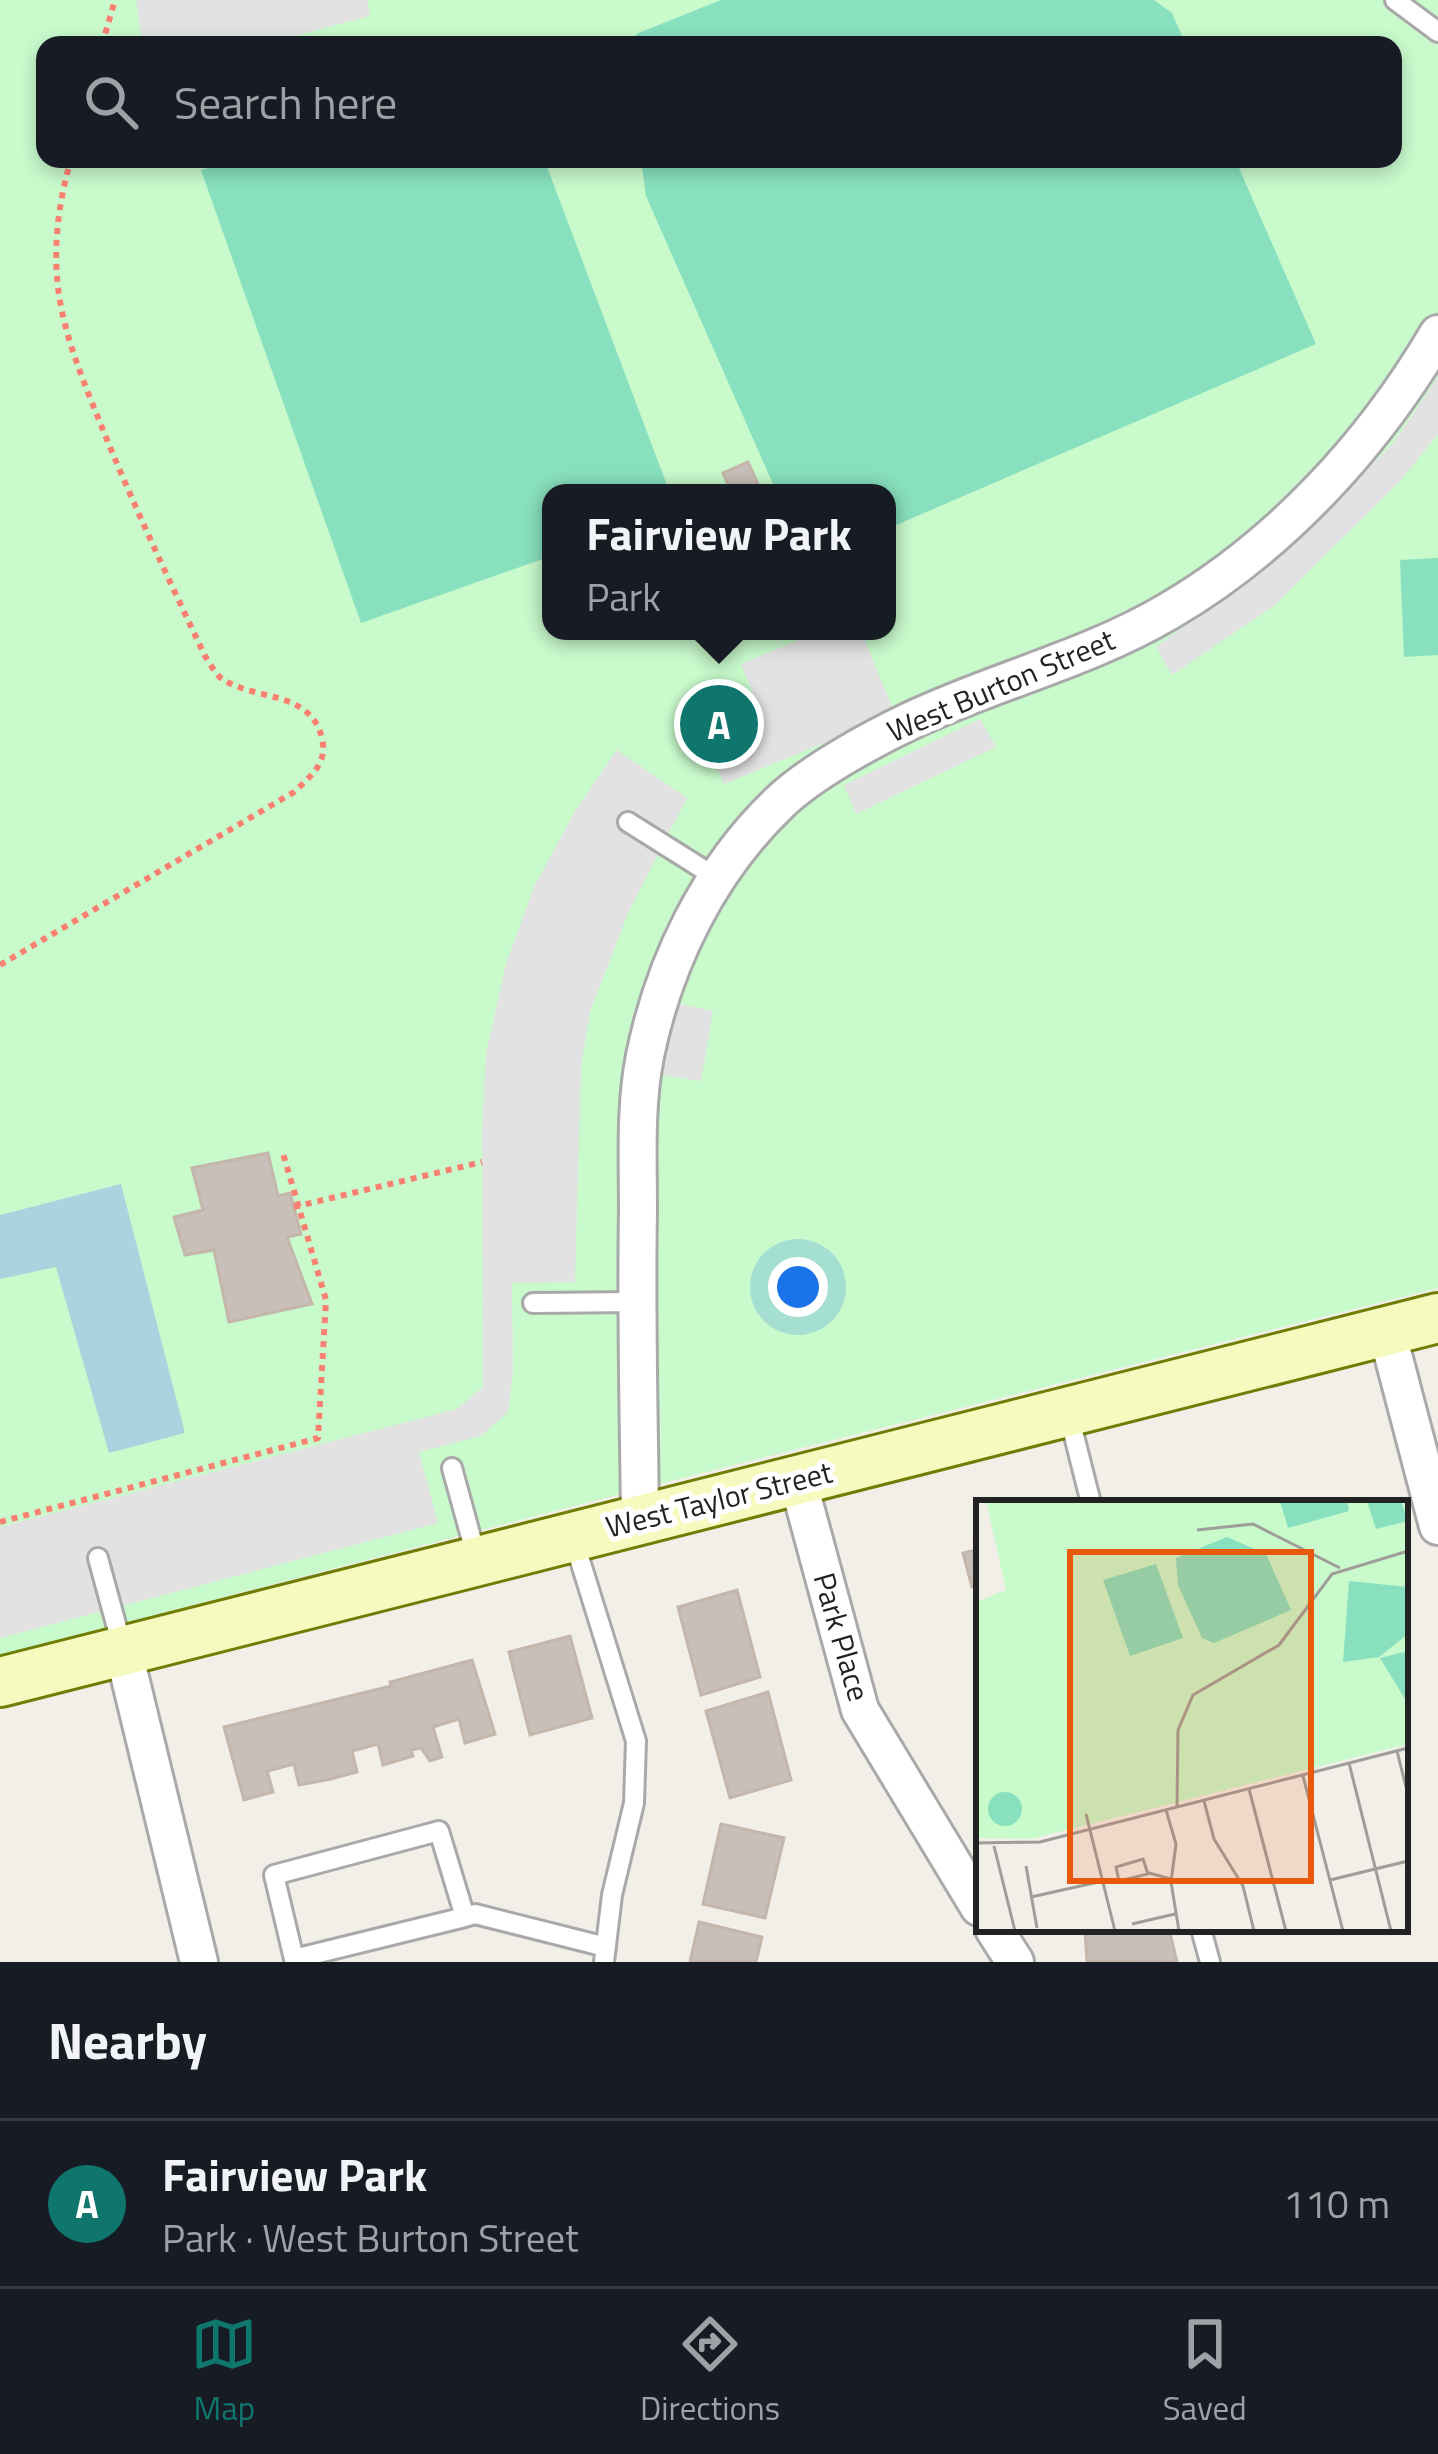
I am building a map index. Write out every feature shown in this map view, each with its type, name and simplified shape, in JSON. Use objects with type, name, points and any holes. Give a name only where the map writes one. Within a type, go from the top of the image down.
[{"type":"main road","name":"West Taylor Street","points":[[0,1682],[1438,1318]]},
{"type":"street","name":"West Burton Street","points":[[640,1520],[639,1134],[645,1058],[695,911],[717,878],[781,800],[844,758],[909,722],[1089,650],[1168,612],[1249,556],[1306,504],[1376,428],[1438,334]]},
{"type":"street","points":[[1387,1332],[1438,1526]]},
{"type":"street","name":"Park Place","points":[[798,1481],[860,1710],[976,1901]]},
{"type":"street","points":[[123,1649],[196,1961]]},
{"type":"street","points":[[996,1932],[1015,1962]]},
{"type":"lane","points":[[1395,0],[1438,32]]},
{"type":"lane","points":[[628,822],[717,878]]},
{"type":"lane","points":[[533,1303],[638,1302]]},
{"type":"lane","points":[[1067,1412],[1090,1500]]},
{"type":"lane","points":[[452,1468],[477,1559]]},
{"type":"lane","points":[[465,1917],[439,1831],[274,1876],[294,1959],[465,1917],[476,1914],[605,1955],[612,1895],[634,1803],[636,1741],[572,1536]]},
{"type":"lane","points":[[98,1558],[123,1649]]},
{"type":"lane","points":[[1203,1932],[1210,1962]]},
{"type":"path","points":[[105,36],[115,0]]},
{"type":"path","points":[[0,964],[294,792],[319,768],[324,748],[318,725],[300,705],[220,678],[131,501],[86,388],[58,290],[56,241],[68,168]]},
{"type":"path","points":[[0,1522],[318,1438],[326,1300],[282,1150]]},
{"type":"path","points":[[296,1207],[482,1162]]},
{"type":"green space","points":[[0,0],[1438,0],[1438,1288],[0,1655]]},
{"type":"green space","points":[[721,0],[1154,0],[1172,13],[1182,36],[636,36]]},
{"type":"green space","points":[[547,168],[667,484],[542,484],[542,559],[361,623],[201,170]]},
{"type":"green space","points":[[642,168],[1239,168],[1316,344],[896,525],[896,484],[773,484],[646,196]]},
{"type":"green space","points":[[1438,558],[1438,655],[1404,657],[1400,560]]},
{"type":"shaded area","points":[[136,0],[367,0],[370,16],[294,36],[142,36]]},
{"type":"shaded area","points":[[1438,377],[1438,434],[1401,480],[1274,606],[1172,675],[1156,647],[1293,546],[1394,442]]},
{"type":"shaded area","points":[[799,640],[865,640],[895,714],[724,784],[698,721],[755,698],[741,664]]},
{"type":"shaded area","points":[[980,719],[996,747],[856,814],[844,785]]},
{"type":"shaded area","points":[[617,750],[687,798],[628,913],[590,1012],[581,1067],[575,1282],[512,1283],[513,1373],[508,1412],[481,1436],[419,1452],[438,1523],[0,1638],[0,1527],[457,1409],[483,1387],[486,1054],[506,964],[534,887],[575,811]]},
{"type":"shaded area","points":[[677,1003],[713,1011],[701,1081],[661,1075]]},
{"type":"water","points":[[121,1184],[185,1433],[109,1453],[56,1267],[0,1279],[0,1215]]},
{"type":"building","points":[[748,462],[758,484],[728,484],[723,473]]},
{"type":"building","points":[[268,1153],[278,1196],[290,1193],[301,1234],[287,1237],[312,1304],[229,1322],[214,1250],[185,1255],[174,1217],[203,1210],[192,1168]]},
{"type":"building","points":[[976,1550],[976,1586],[972,1587],[963,1553]]},
{"type":"building","points":[[737,1590],[760,1677],[701,1695],[678,1607]]},
{"type":"building","points":[[570,1636],[592,1718],[530,1735],[509,1652]]},
{"type":"building","points":[[472,1660],[495,1734],[465,1743],[459,1719],[433,1727],[442,1757],[430,1761],[421,1748],[411,1750],[413,1756],[383,1765],[378,1744],[352,1751],[357,1772],[331,1779],[299,1785],[294,1764],[267,1771],[273,1792],[244,1800],[224,1727],[391,1686],[390,1682]]},
{"type":"building","points":[[768,1692],[791,1780],[730,1798],[706,1711]]},
{"type":"building","points":[[721,1824],[784,1838],[765,1918],[703,1904]]},
{"type":"building","points":[[699,1922],[762,1937],[756,1962],[690,1962]]},
{"type":"building","points":[[1085,1932],[1170,1932],[1177,1962],[1087,1961]]},
{"type":"place","name":"Fairview Park","points":[[719,724]]}]
